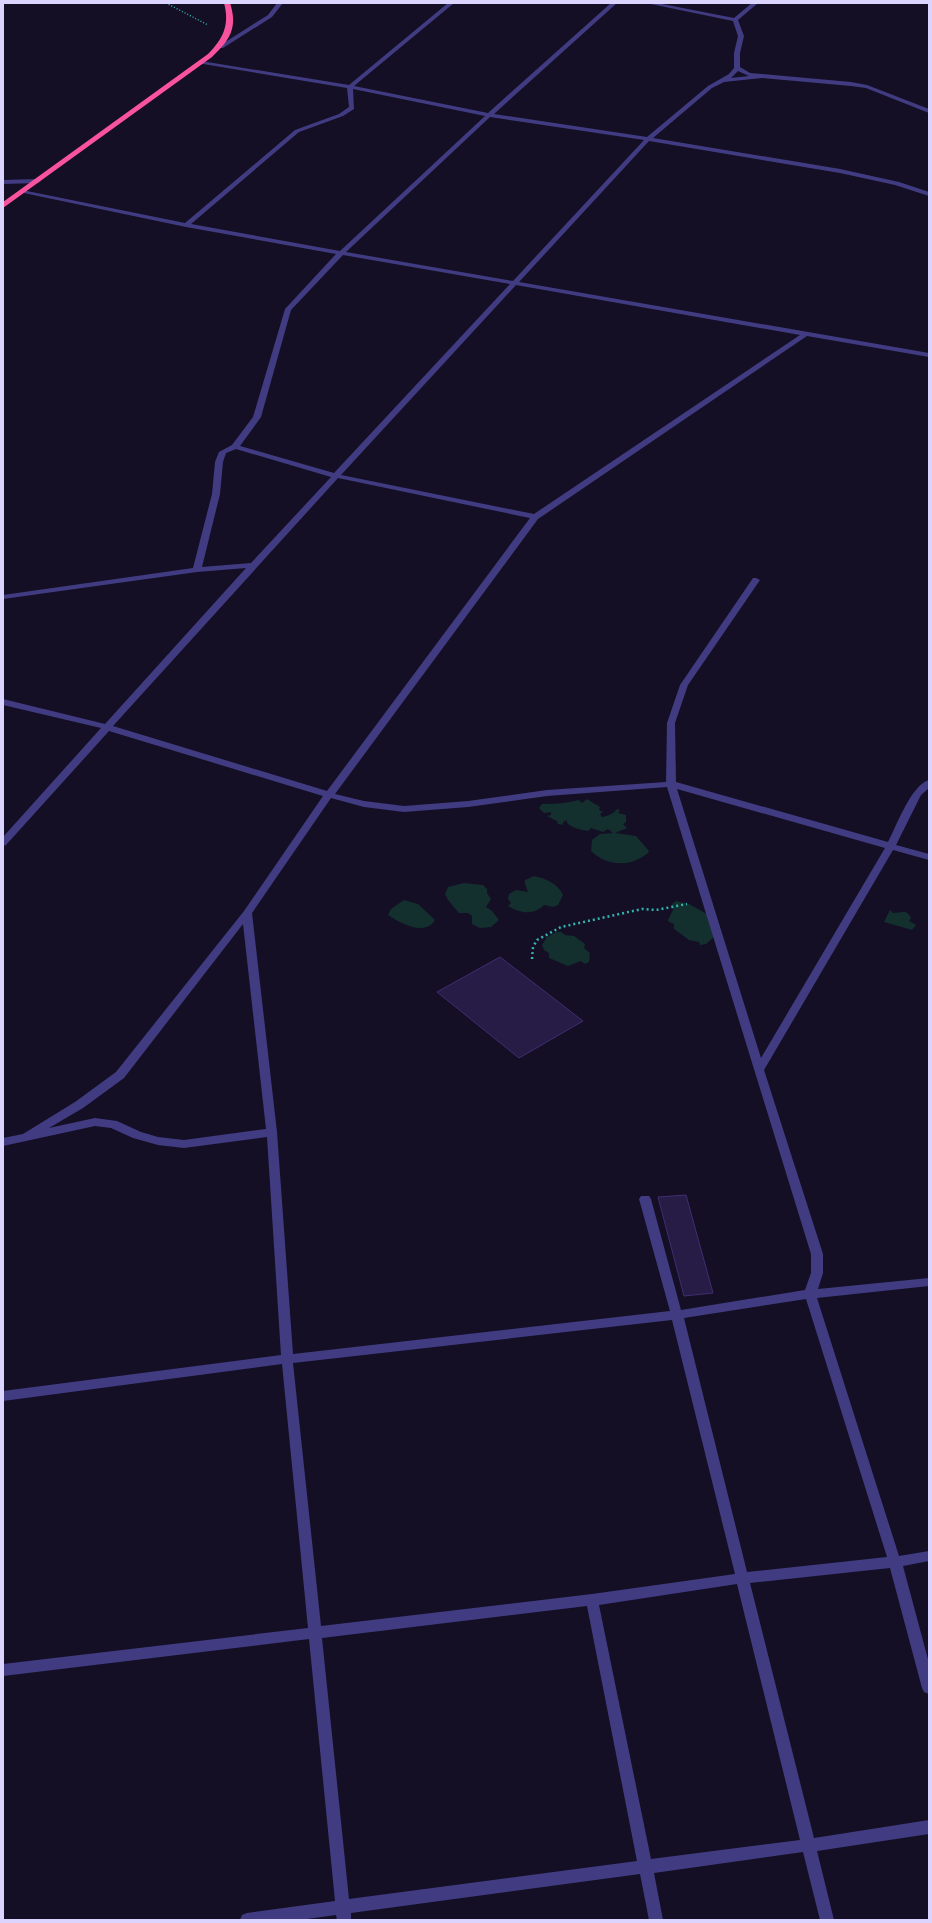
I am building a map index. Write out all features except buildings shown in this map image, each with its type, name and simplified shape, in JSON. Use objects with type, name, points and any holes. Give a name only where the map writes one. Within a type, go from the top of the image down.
[{"type":"highway","points":[[3,206],[203,62],[222,44],[229,31],[231,14],[227,3]]},
{"type":"street","points":[[222,44],[270,16],[280,3]]},
{"type":"street","points":[[350,87],[451,3]]},
{"type":"street","points":[[197,570],[216,494],[219,462],[223,452],[235,446],[257,417],[288,309],[341,253],[489,115],[614,3]]},
{"type":"street","points":[[649,3],[735,20]]},
{"type":"street","points":[[735,20],[755,3]]},
{"type":"street","points":[[3,843],[253,565],[648,139],[710,87],[731,75],[737,68],[741,36],[735,20]]},
{"type":"street","points":[[203,62],[350,87],[489,115],[648,139],[840,171],[897,183],[929,194]]},
{"type":"street","points":[[737,68],[750,74],[762,76],[851,84],[867,87],[929,111]]},
{"type":"street","points":[[723,80],[762,76]]},
{"type":"street","points":[[186,225],[297,131],[341,115],[352,108],[350,87]]},
{"type":"street","points":[[3,182],[38,181]]},
{"type":"street","points":[[22,192],[186,225],[929,356]]},
{"type":"street","points":[[26,1137],[79,1105],[120,1075],[247,913],[330,796],[535,517],[804,335]]},
{"type":"street","points":[[235,446],[337,476],[535,517]]},
{"type":"street","points":[[3,597],[197,570],[253,565]]},
{"type":"street","points":[[756,580],[684,686],[671,723],[672,784],[817,1254],[817,1272],[810,1294],[895,1562],[929,1688]]},
{"type":"street","points":[[3,702],[106,727],[330,796],[364,804],[404,809],[468,804],[547,793],[672,784],[929,857]]},
{"type":"street","points":[[759,1070],[891,846],[917,794],[929,783]]},
{"type":"street","points":[[247,913],[272,1132],[287,1359],[343,1913]]},
{"type":"street","points":[[3,1142],[95,1122],[113,1124],[137,1135],[151,1139],[184,1144],[272,1132]]},
{"type":"street","points":[[645,1199],[677,1315],[827,1920]]},
{"type":"street","points":[[3,1396],[287,1359],[677,1315],[810,1294],[929,1282]]},
{"type":"street","points":[[3,1670],[592,1600],[742,1578],[895,1562],[929,1556]]},
{"type":"street","points":[[592,1600],[656,1920]]},
{"type":"street","points":[[247,1920],[343,1913],[646,1867],[929,1827]]},
{"type":"path","points":[[166,3],[209,26],[222,44]]},
{"type":"path","points":[[532,958],[533,947],[537,940],[561,927],[612,917],[642,909],[656,910],[707,901]]},
{"type":"green space","points":[[587,799],[600,807],[599,810],[603,812],[600,814],[602,817],[614,812],[617,809],[620,810],[618,813],[626,815],[626,822],[623,824],[627,828],[615,833],[636,836],[649,851],[648,853],[641,858],[626,863],[604,860],[591,851],[592,840],[600,834],[613,833],[608,829],[603,832],[591,828],[588,831],[582,830],[569,825],[567,820],[563,822],[563,825],[558,824],[557,821],[547,816],[551,815],[551,812],[544,813],[539,808],[542,804],[579,800],[582,803]]},
{"type":"green space","points":[[534,876],[547,880],[558,887],[563,895],[558,905],[553,907],[544,905],[536,911],[531,912],[522,912],[508,906],[511,903],[508,899],[509,894],[516,890],[528,892],[525,880]]},
{"type":"green space","points":[[464,883],[483,885],[487,889],[487,893],[491,899],[486,907],[492,911],[499,920],[491,927],[480,928],[472,924],[472,916],[468,913],[459,913],[448,900],[445,894],[448,887]]},
{"type":"green space","points":[[404,900],[418,904],[435,920],[431,925],[425,928],[419,928],[406,925],[388,915],[391,909]]},
{"type":"green space","points":[[676,901],[689,904],[707,914],[714,937],[706,944],[700,945],[699,942],[689,940],[674,929],[674,924],[669,922],[668,920],[673,910],[672,904]]},
{"type":"green space","points":[[890,910],[893,913],[907,913],[911,918],[909,921],[916,925],[912,930],[884,922]]},
{"type":"green space","points":[[556,932],[574,936],[585,944],[584,948],[590,953],[589,962],[585,964],[581,961],[568,966],[549,958],[549,953],[544,950],[542,945],[547,937]]}]
